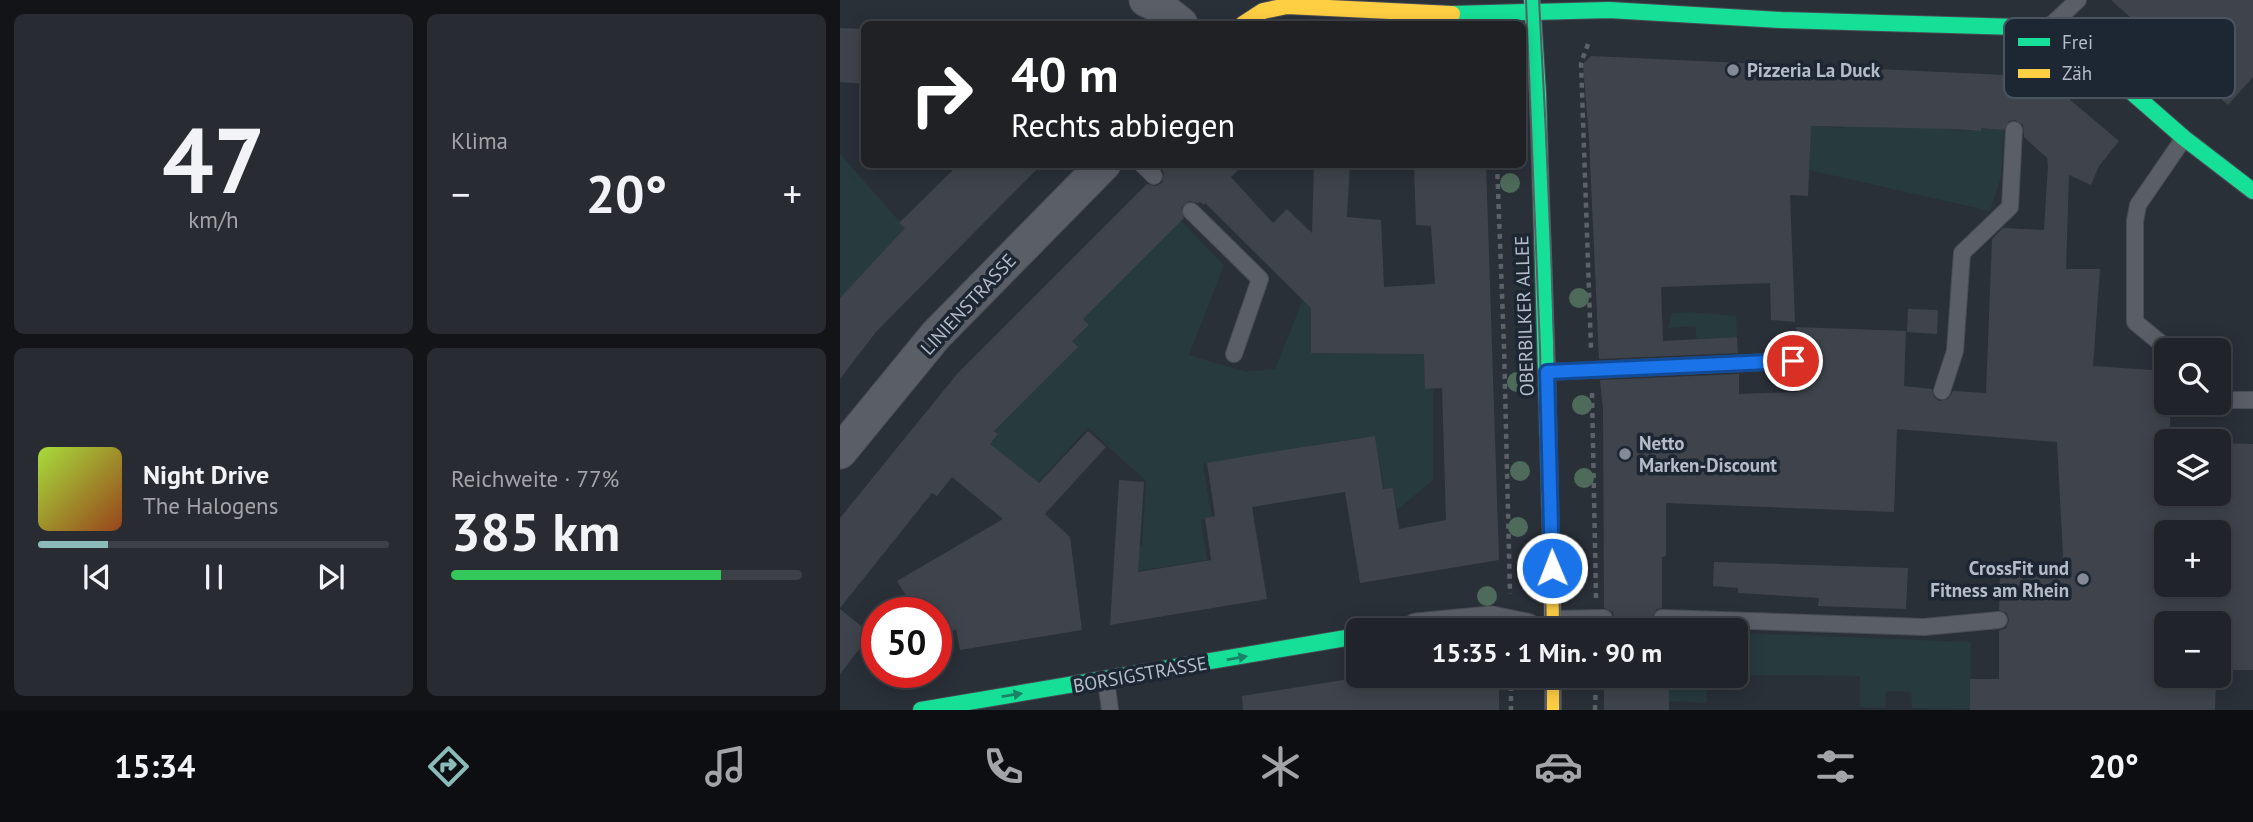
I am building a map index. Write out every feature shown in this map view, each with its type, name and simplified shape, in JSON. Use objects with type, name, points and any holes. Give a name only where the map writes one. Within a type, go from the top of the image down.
[{"type":"street","points":[[1146,0],[1177,21]]},
{"type":"street","points":[[1246,21],[1252,15],[1267,9],[1313,4],[1468,15],[1532,6],[1781,20],[1905,18],[2004,26]]},
{"type":"street","name":"OBERBILKER ALLEE","points":[[1532,6],[1538,93],[1547,372],[1544,618]]},
{"type":"street","points":[[2138,98],[2184,138],[2253,191]]},
{"type":"street","name":"LINIENSTRASSE","points":[[840,452],[936,335],[1100,168]]},
{"type":"street","name":"BORSIGSTRASSE","points":[[921,710],[1346,638]]},
{"type":"street","points":[[1553,688],[1553,710]]},
{"type":"lane","points":[[2059,18],[2078,0]]},
{"type":"lane","points":[[1942,391],[1955,351],[1962,253],[2010,207],[2014,130]]},
{"type":"lane","points":[[2154,338],[2135,322],[2135,221],[2138,205],[2184,138]]},
{"type":"lane","points":[[1191,211],[1260,279],[1234,354]]},
{"type":"lane","points":[[1547,372],[1793,361]]},
{"type":"lane","points":[[2231,400],[2253,400]]},
{"type":"lane","points":[[1748,621],[1924,627],[1999,620]]},
{"type":"lane","points":[[1106,680],[1110,710]]},
{"type":"path","name":"OBERBILKER ALLEE","points":[[1497,168],[1510,600]]},
{"type":"path","points":[[1511,688],[1511,710]]},
{"type":"path","points":[[1595,688],[1595,710]]},
{"type":"green space","points":[[1843,119],[1885,128],[1955,123],[1955,130],[1980,131],[1981,125],[2004,125],[2001,177],[1990,211],[1809,170],[1791,124],[1842,128]]},
{"type":"green space","points":[[840,154],[905,228],[840,298]]},
{"type":"green space","points":[[1181,221],[1224,265],[1189,355],[1246,372],[1275,369],[1307,289],[1422,285],[1426,389],[1433,389],[1433,480],[1397,510],[1393,488],[1384,489],[1375,436],[1203,464],[1212,518],[1201,520],[1207,560],[1133,572],[1130,549],[1142,546],[1146,481],[1088,428],[1025,496],[990,444],[998,434],[994,431],[1077,347],[1072,341],[1089,325],[1083,319]]},
{"type":"green space","points":[[1672,313],[1736,316],[1737,337],[1697,339],[1695,326],[1668,328]]},
{"type":"green space","points":[[1748,633],[1971,642],[1970,709],[1912,708],[1911,692],[1886,691],[1885,708],[1860,707],[1860,676],[1748,675]]},
{"type":"green space","points":[[1669,688],[1706,688],[1707,703],[1669,701]]},
{"type":"building","points":[[2111,0],[2253,0],[2253,77],[2235,97],[2235,18],[2131,18]]},
{"type":"building","points":[[840,28],[861,29],[861,84],[840,82]]},
{"type":"building","points":[[1591,56],[2004,75],[2004,98],[2068,98],[2119,141],[2099,166],[2091,185],[2069,175],[2066,269],[2100,269],[2093,366],[2154,370],[2154,415],[2170,415],[2170,429],[2154,429],[2154,506],[2231,506],[2231,443],[2253,444],[2253,670],[2231,670],[2231,611],[2154,611],[2154,688],[2216,688],[2215,710],[1970,710],[1970,679],[1999,679],[1999,631],[2006,628],[2009,620],[2007,613],[1999,610],[2000,572],[2064,574],[2057,442],[1897,429],[1894,512],[1666,503],[1662,608],[1657,609],[1652,618],[1614,618],[1613,612],[1604,608],[1603,409],[1600,380],[1739,374],[1739,394],[1798,392],[1797,370],[1803,361],[1797,351],[1796,327],[1906,331],[1904,386],[1932,389],[1934,397],[1939,401],[1948,399],[1953,391],[1986,393],[1992,239],[2003,228],[2044,230],[2047,158],[2024,137],[2023,125],[2015,120],[2009,121],[2004,130],[1981,128],[1981,131],[1811,126],[1808,196],[1790,195],[1795,322],[1771,320],[1770,283],[1661,287],[1663,341],[1737,337],[1738,353],[1599,359],[1583,64]]},
{"type":"building","points":[[2220,98],[2234,98],[2228,105]]},
{"type":"building","points":[[955,168],[1038,168],[876,332],[840,379],[840,298],[905,228],[899,223]]},
{"type":"building","points":[[1163,168],[1240,168],[1231,177],[1273,223],[1287,209],[1312,233],[1314,168],[1350,168],[1347,217],[1381,220],[1384,287],[1435,284],[1431,226],[1416,225],[1414,169],[1486,168],[1499,560],[1360,583],[1345,492],[1252,507],[1267,599],[1110,625],[1119,480],[1144,482],[1138,572],[1211,560],[1205,518],[1215,516],[1207,463],[1259,454],[1375,436],[1383,489],[1393,488],[1399,529],[1446,520],[1442,388],[1425,389],[1424,354],[1311,353],[1311,308],[1205,203],[1204,205],[1189,201],[1181,208],[1184,218],[1083,319],[1089,325],[1072,341],[1078,347],[994,431],[998,434],[990,444],[1039,483],[1088,431],[1106,447],[1045,514],[1070,537],[1082,630],[960,650],[956,629],[952,631],[952,597],[907,597],[897,581],[1003,519],[952,477],[937,496],[932,493],[840,608],[840,518],[957,374],[1147,184],[1156,186],[1162,183]]},
{"type":"building","points":[[1908,309],[1938,310],[1937,334],[1907,332]]},
{"type":"building","points":[[1714,562],[1908,568],[1906,609],[1818,606],[1819,598],[1738,593],[1738,588],[1713,586]]},
{"type":"building","points":[[840,609],[861,626],[861,647],[840,674]]},
{"type":"building","points":[[1346,680],[1346,688],[1499,688],[1499,710],[1243,710],[1242,696]]},
{"type":"building","points":[[1604,688],[1669,688],[1669,710],[1604,710]]},
{"type":"tram line","points":[[1526,0],[1540,348],[1546,618]]},
{"type":"tram line","points":[[1539,0],[1553,315],[1560,618]]},
{"type":"tram line","points":[[1546,688],[1546,710]]},
{"type":"tram line","points":[[1560,688],[1560,710]]},
{"type":"traffic: fast","points":[[1532,0],[1538,93],[1549,474]]},
{"type":"traffic: fast","points":[[1452,14],[1609,10],[1781,20],[2004,27]]},
{"type":"traffic: fast","points":[[2138,98],[2184,138],[2253,191]]},
{"type":"traffic: fast","points":[[921,710],[1346,638]]},
{"type":"traffic: slow","points":[[1248,21],[1263,11],[1287,6],[1452,14]]},
{"type":"traffic: slow","points":[[1549,474],[1553,618]]},
{"type":"traffic: slow","points":[[1553,688],[1553,710]]},
{"type":"place","name":"Pizzeria La Duck","points":[[1733,70]]},
{"type":"place","name":"Netto Marken-Discount","points":[[1625,454]]},
{"type":"place","name":"CrossFit und Fitness am Rhein","points":[[2083,579]]},
{"type":"route","points":[[1552,568],[1547,372],[1793,361]]}]
